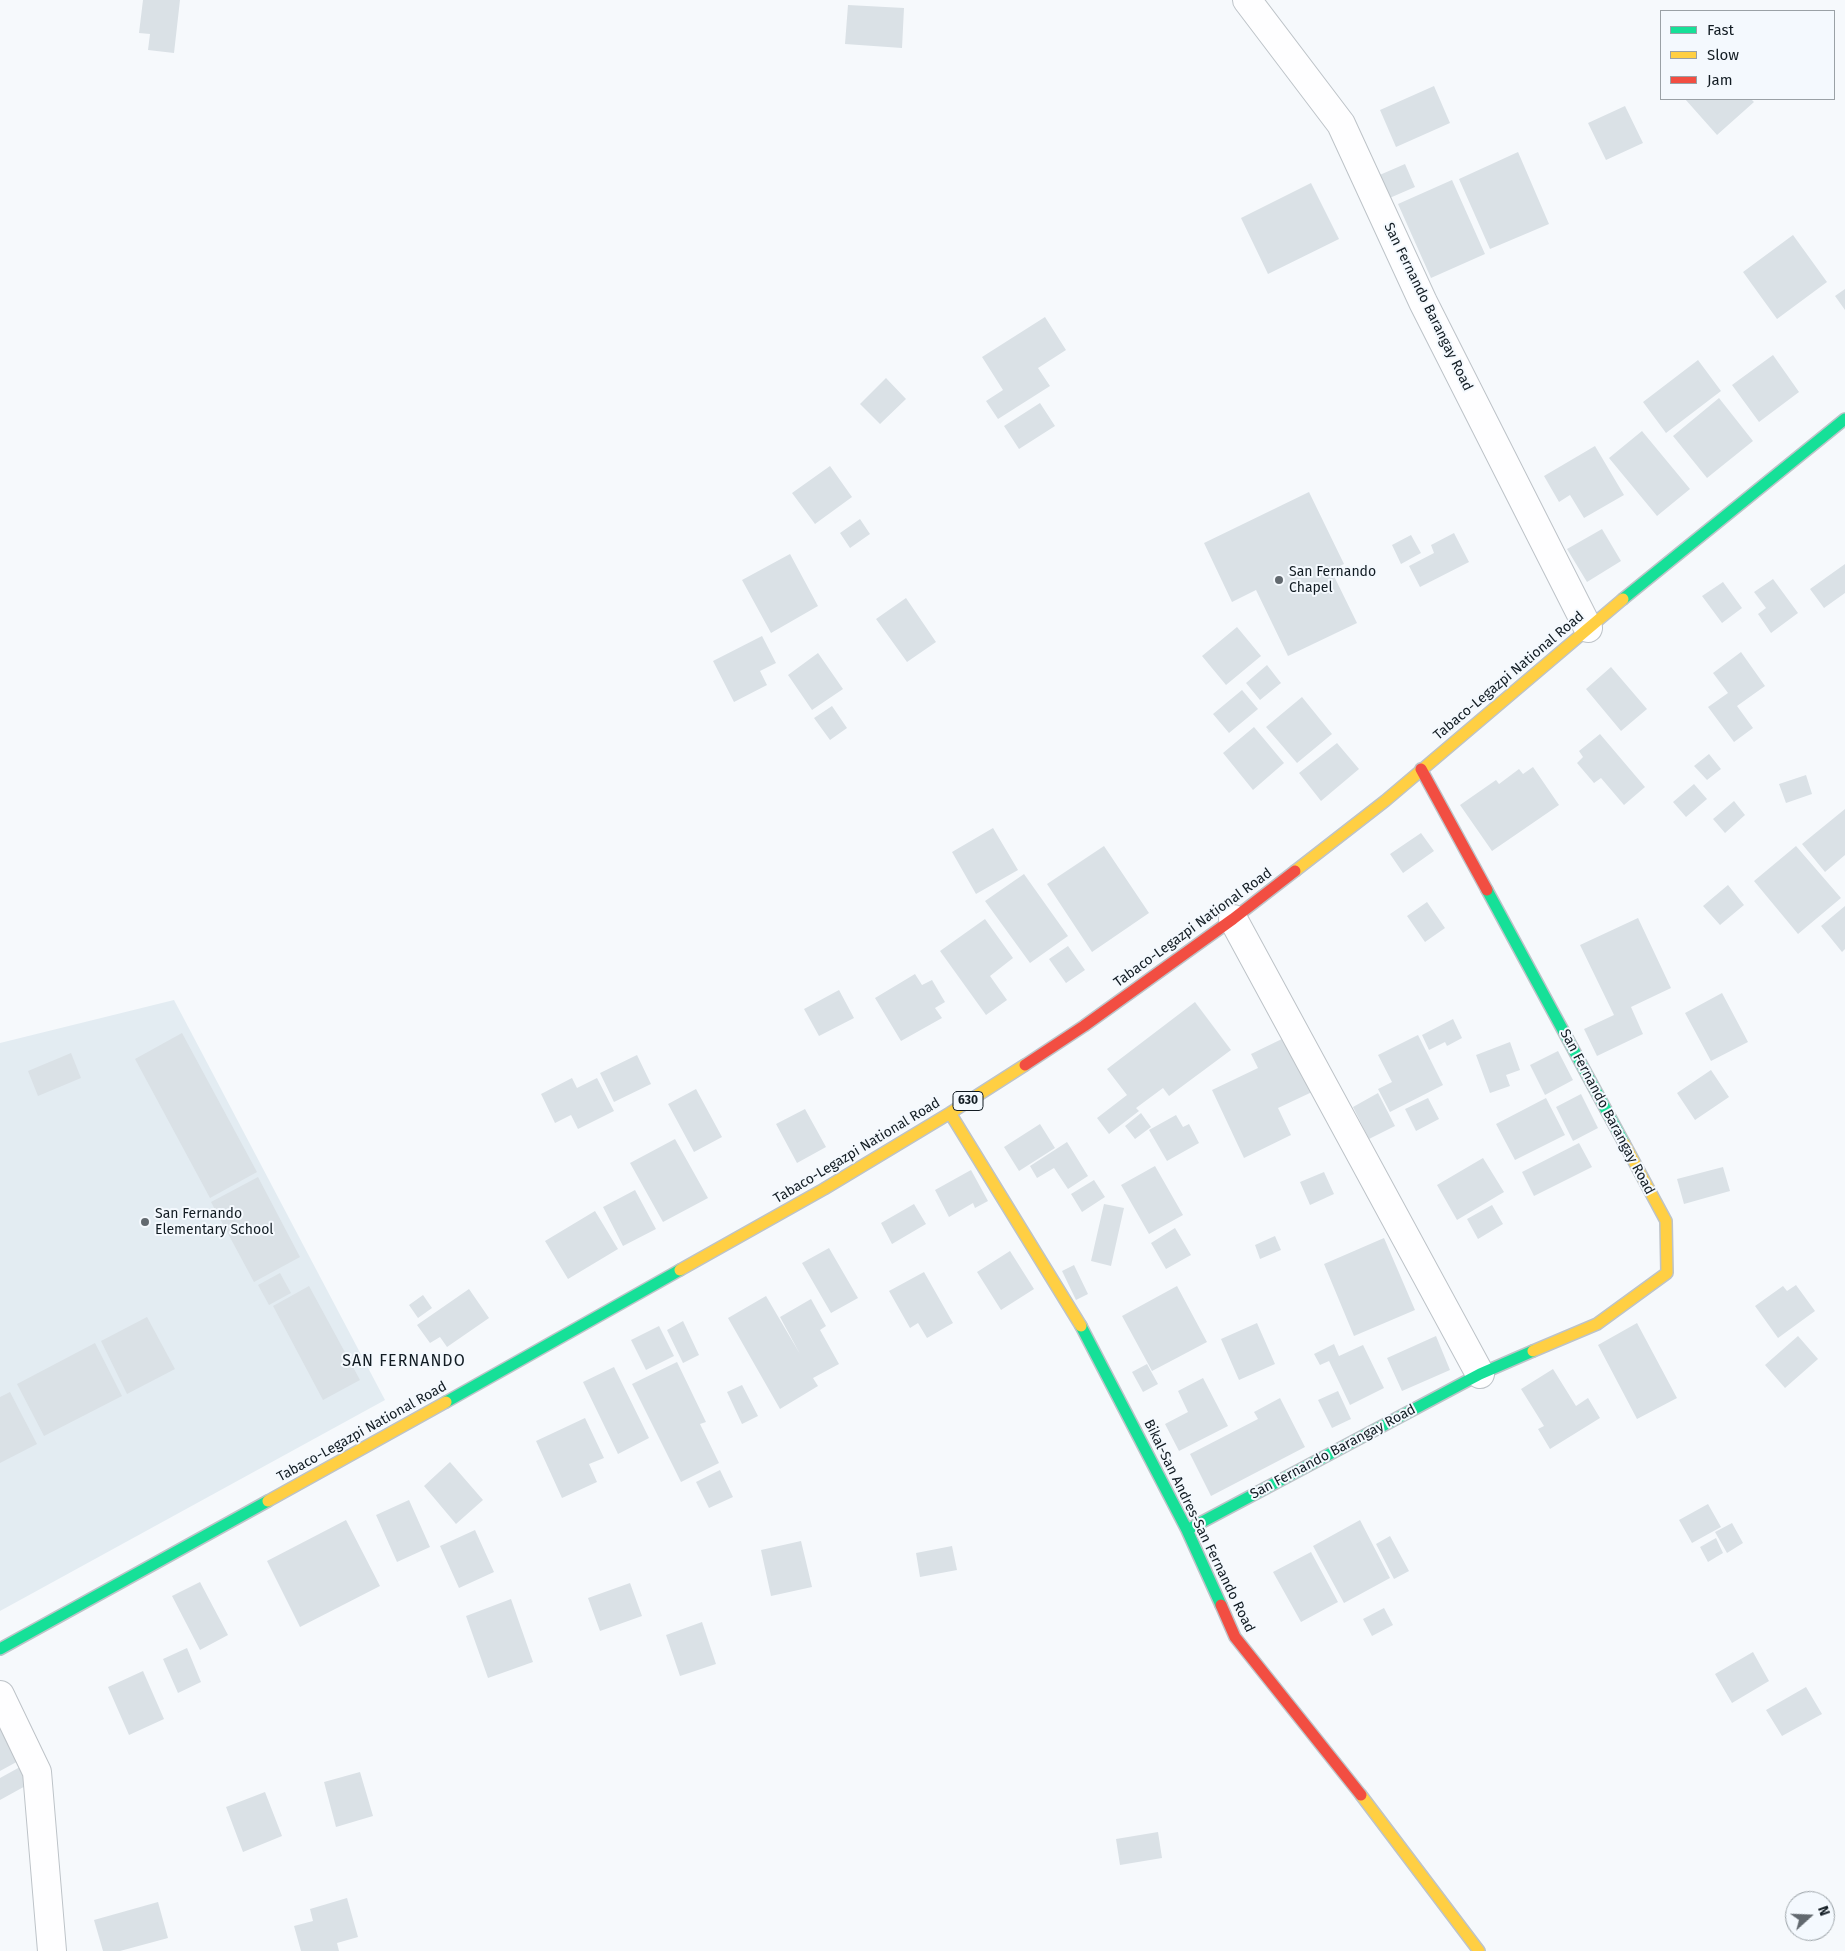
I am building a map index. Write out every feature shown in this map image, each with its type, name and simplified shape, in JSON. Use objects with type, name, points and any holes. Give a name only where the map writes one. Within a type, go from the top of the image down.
[{"type":"main road","name":"Tabaco-Legazpi National Road","points":[[0,1649],[309,1480],[663,1282],[824,1189],[950,1113],[1084,1026],[1233,919],[1385,801],[1588,628],[1845,419]]},
{"type":"main road","name":"San Fernando Barangay Road","points":[[1187,1530],[1480,1374],[1597,1324],[1667,1273],[1666,1221],[1421,769]]},
{"type":"main road","name":"Bikal-San Andres-San Fernando Road","points":[[950,1113],[1080,1324],[1187,1530],[1235,1637],[1404,1849],[1479,1951]]},
{"type":"street","name":"San Fernando Barangay Road","points":[[1247,0],[1342,124],[1423,302],[1588,628]]},
{"type":"street","points":[[1233,919],[1480,1374]]},
{"type":"street","points":[[0,1695],[37,1772],[52,1951]]},
{"type":"shaded area","name":"San Fernando Elementary School","points":[[174,1000],[385,1400],[0,1611],[0,1043]]},
{"type":"building","points":[[143,0],[180,0],[174,53],[148,50],[150,34],[139,33]]},
{"type":"building","points":[[848,5],[904,8],[902,48],[845,44]]},
{"type":"building","points":[[1434,86],[1450,123],[1396,147],[1380,110]]},
{"type":"building","points":[[1686,100],[1752,100],[1754,102],[1717,135]]},
{"type":"building","points":[[1625,106],[1643,143],[1606,160],[1588,123]]},
{"type":"building","points":[[1518,152],[1549,224],[1490,249],[1459,179]]},
{"type":"building","points":[[1405,164],[1415,187],[1385,200],[1375,177]]},
{"type":"building","points":[[1452,180],[1485,254],[1431,278],[1398,204]]},
{"type":"building","points":[[1311,183],[1339,239],[1268,274],[1241,218]]},
{"type":"building","points":[[1793,235],[1827,282],[1777,319],[1743,272]]},
{"type":"building","points":[[1845,289],[1845,310],[1835,296]]},
{"type":"building","points":[[1045,317],[1066,350],[1038,368],[1050,386],[998,419],[986,401],[1003,390],[982,357]]},
{"type":"building","points":[[1773,355],[1799,392],[1759,422],[1732,385]]},
{"type":"building","points":[[1698,360],[1721,391],[1666,433],[1643,402]]},
{"type":"building","points":[[886,378],[906,399],[880,424],[860,404]]},
{"type":"building","points":[[1719,398],[1753,441],[1707,478],[1673,436]]},
{"type":"building","points":[[1040,403],[1055,426],[1019,449],[1004,426]]},
{"type":"building","points":[[1642,431],[1690,489],[1657,516],[1609,458]]},
{"type":"building","points":[[1595,446],[1624,495],[1584,518],[1570,495],[1559,502],[1544,476]]},
{"type":"building","points":[[830,466],[852,497],[815,524],[792,493]]},
{"type":"building","name":"San Fernando Chapel","points":[[1309,492],[1344,564],[1331,570],[1357,623],[1288,656],[1256,590],[1232,602],[1204,543]]},
{"type":"building","points":[[860,519],[870,534],[850,548],[840,533]]},
{"type":"building","points":[[1602,529],[1621,561],[1587,582],[1567,549]]},
{"type":"building","points":[[1454,533],[1469,562],[1420,587],[1409,566],[1434,553],[1431,545]]},
{"type":"building","points":[[1411,535],[1421,553],[1401,564],[1392,545]]},
{"type":"building","points":[[790,554],[818,606],[771,633],[742,580]]},
{"type":"building","points":[[1845,564],[1845,593],[1824,608],[1810,589]]},
{"type":"building","points":[[1773,579],[1798,613],[1771,633],[1758,614],[1766,608],[1754,592]]},
{"type":"building","points":[[1723,582],[1742,608],[1722,623],[1702,596]]},
{"type":"building","points":[[906,598],[936,642],[907,662],[876,619]]},
{"type":"building","points":[[1237,627],[1261,656],[1226,685],[1202,656]]},
{"type":"building","points":[[762,636],[776,663],[760,671],[767,685],[734,702],[713,661]]},
{"type":"building","points":[[1741,652],[1765,686],[1737,706],[1753,728],[1734,742],[1708,707],[1728,693],[1713,673]]},
{"type":"building","points":[[818,653],[843,689],[812,710],[788,675]]},
{"type":"building","points":[[1267,665],[1281,683],[1260,700],[1246,683]]},
{"type":"building","points":[[1611,667],[1647,709],[1621,731],[1586,689]]},
{"type":"building","points":[[1242,690],[1258,709],[1229,733],[1213,714]]},
{"type":"building","points":[[1302,697],[1332,734],[1297,763],[1266,727]]},
{"type":"building","points":[[832,706],[847,728],[830,740],[814,718]]},
{"type":"building","points":[[1254,727],[1284,763],[1253,790],[1223,753]]},
{"type":"building","points":[[1600,734],[1645,787],[1624,805],[1601,778],[1594,783],[1577,763],[1583,757],[1579,751]]},
{"type":"building","points":[[1337,743],[1359,769],[1321,801],[1299,773]]},
{"type":"building","points":[[1709,754],[1721,769],[1707,780],[1694,766]]},
{"type":"building","points":[[1533,767],[1559,805],[1492,851],[1460,805],[1496,780],[1499,784],[1519,769],[1523,774]]},
{"type":"building","points":[[1806,775],[1812,794],[1786,803],[1779,784]]},
{"type":"building","points":[[1694,784],[1707,799],[1686,817],[1673,802]]},
{"type":"building","points":[[1734,801],[1745,815],[1725,833],[1713,819]]},
{"type":"building","points":[[1845,809],[1845,855],[1825,872],[1802,844]]},
{"type":"building","points":[[993,828],[1018,870],[976,894],[952,852]]},
{"type":"building","points":[[1421,833],[1434,851],[1403,873],[1390,854]]},
{"type":"building","points":[[1104,846],[1149,913],[1092,952],[1047,884]]},
{"type":"building","points":[[1796,846],[1841,898],[1798,934],[1754,881]]},
{"type":"building","points":[[1024,874],[1068,936],[1030,963],[985,901]]},
{"type":"building","points":[[1728,885],[1744,905],[1720,925],[1703,906]]},
{"type":"building","points":[[1427,902],[1445,928],[1425,942],[1407,916]]},
{"type":"building","points":[[1845,906],[1845,949],[1842,952],[1821,926]]},
{"type":"building","points":[[1638,918],[1671,988],[1631,1007],[1643,1034],[1597,1056],[1584,1029],[1614,1015],[1580,945]]},
{"type":"building","points":[[985,919],[1013,958],[990,976],[1007,1000],[986,1015],[940,951]]},
{"type":"building","points":[[1068,946],[1085,970],[1066,983],[1049,959]]},
{"type":"building","points":[[915,974],[922,985],[932,980],[945,1002],[935,1008],[942,1018],[901,1041],[875,998]]},
{"type":"building","points":[[839,990],[854,1018],[819,1036],[804,1009]]},
{"type":"building","points":[[1722,993],[1748,1042],[1711,1061],[1685,1013]]},
{"type":"building","points":[[1195,1002],[1231,1050],[1169,1096],[1163,1088],[1136,1108],[1139,1111],[1109,1134],[1097,1118],[1127,1095],[1107,1069]]},
{"type":"building","points":[[1453,1019],[1462,1038],[1447,1046],[1445,1042],[1429,1050],[1422,1035]]},
{"type":"building","points":[[182,1033],[257,1172],[210,1198],[135,1059]]},
{"type":"building","points":[[1418,1035],[1443,1085],[1390,1112],[1378,1089],[1392,1082],[1378,1055]]},
{"type":"building","points":[[1286,1037],[1312,1092],[1278,1108],[1291,1135],[1244,1158],[1212,1090],[1258,1068],[1251,1054]]},
{"type":"building","points":[[1510,1042],[1520,1070],[1506,1075],[1510,1086],[1490,1093],[1476,1055]]},
{"type":"building","points":[[1558,1051],[1573,1080],[1545,1095],[1530,1065]]},
{"type":"building","points":[[71,1053],[81,1078],[38,1096],[28,1071]]},
{"type":"building","points":[[637,1055],[651,1084],[614,1102],[600,1073]]},
{"type":"building","points":[[1711,1070],[1729,1097],[1695,1120],[1677,1093]]},
{"type":"building","points":[[572,1078],[577,1088],[597,1078],[614,1111],[578,1129],[571,1115],[555,1123],[541,1094]]},
{"type":"building","points":[[696,1089],[722,1137],[694,1152],[668,1104]]},
{"type":"building","points":[[1378,1093],[1395,1126],[1369,1139],[1353,1107]]},
{"type":"building","points":[[1581,1094],[1598,1128],[1573,1141],[1556,1107]]},
{"type":"building","points":[[1428,1098],[1439,1119],[1416,1131],[1405,1109]]},
{"type":"building","points":[[1546,1098],[1565,1135],[1515,1160],[1496,1124]]},
{"type":"building","points":[[805,1109],[826,1147],[797,1163],[776,1124]]},
{"type":"building","points":[[1141,1113],[1151,1127],[1135,1139],[1125,1126]]},
{"type":"building","points":[[1176,1115],[1183,1127],[1189,1124],[1199,1143],[1167,1161],[1149,1130]]},
{"type":"building","points":[[1040,1124],[1055,1148],[1019,1171],[1004,1147]]},
{"type":"building","points":[[675,1139],[708,1198],[663,1222],[630,1163]]},
{"type":"building","points":[[1067,1142],[1088,1176],[1068,1189],[1054,1168],[1037,1178],[1030,1166]]},
{"type":"building","points":[[1579,1143],[1592,1167],[1534,1196],[1522,1172]]},
{"type":"building","points":[[1483,1158],[1504,1192],[1457,1220],[1437,1185]]},
{"type":"building","points":[[1155,1166],[1183,1215],[1149,1234],[1121,1185]]},
{"type":"building","points":[[1723,1167],[1730,1191],[1684,1204],[1677,1179]]},
{"type":"building","points":[[971,1170],[988,1201],[975,1208],[973,1203],[949,1217],[935,1190]]},
{"type":"building","points":[[1324,1172],[1334,1194],[1310,1205],[1300,1182]]},
{"type":"building","points":[[258,1177],[300,1257],[254,1282],[211,1202]]},
{"type":"building","points":[[1094,1180],[1105,1197],[1082,1212],[1071,1194]]},
{"type":"building","points":[[635,1190],[656,1229],[623,1246],[603,1207]]},
{"type":"building","points":[[914,1204],[926,1224],[892,1244],[881,1223]]},
{"type":"building","points":[[1104,1204],[1124,1208],[1111,1266],[1091,1261]]},
{"type":"building","points":[[1492,1205],[1503,1224],[1478,1239],[1467,1219]]},
{"type":"building","points":[[595,1211],[618,1249],[568,1279],[545,1241]]},
{"type":"building","points":[[1175,1228],[1191,1255],[1166,1269],[1151,1243]]},
{"type":"building","points":[[1275,1236],[1281,1250],[1260,1259],[1255,1245]]},
{"type":"building","points":[[1384,1238],[1415,1310],[1354,1336],[1324,1264]]},
{"type":"building","points":[[829,1248],[858,1298],[831,1313],[802,1263]]},
{"type":"building","points":[[1010,1251],[1034,1289],[1001,1310],[977,1272]]},
{"type":"building","points":[[1074,1265],[1088,1294],[1076,1300],[1062,1271]]},
{"type":"building","points":[[924,1272],[953,1323],[927,1338],[918,1323],[910,1328],[889,1291]]},
{"type":"building","points":[[280,1273],[291,1293],[269,1305],[258,1285]]},
{"type":"building","points":[[1796,1285],[1815,1311],[1778,1338],[1755,1306],[1783,1286],[1787,1291]]},
{"type":"building","points":[[309,1286],[360,1380],[323,1400],[273,1306]]},
{"type":"building","points":[[1177,1286],[1207,1342],[1152,1371],[1122,1316]]},
{"type":"building","points":[[469,1289],[489,1318],[447,1347],[440,1337],[430,1343],[417,1325]]},
{"type":"building","points":[[423,1295],[432,1308],[418,1318],[409,1305]]},
{"type":"building","points":[[766,1296],[800,1354],[780,1317],[811,1299],[826,1326],[820,1330],[839,1364],[813,1378],[818,1386],[780,1409],[728,1318]]},
{"type":"building","points":[[147,1317],[175,1369],[127,1394],[101,1341]]},
{"type":"building","points":[[683,1321],[699,1355],[683,1363],[667,1330]]},
{"type":"building","points":[[1257,1323],[1275,1364],[1239,1380],[1221,1339]]},
{"type":"building","points":[[1637,1323],[1677,1398],[1637,1419],[1598,1345]]},
{"type":"building","points":[[659,1326],[674,1356],[646,1370],[631,1340]]},
{"type":"building","points":[[1436,1336],[1450,1370],[1402,1391],[1387,1358]]},
{"type":"building","points":[[1798,1336],[1818,1359],[1785,1388],[1765,1365]]},
{"type":"building","points":[[95,1343],[122,1396],[44,1436],[17,1384]]},
{"type":"building","points":[[1334,1344],[1339,1356],[1363,1345],[1384,1388],[1350,1405],[1329,1361],[1320,1365],[1314,1354]]},
{"type":"building","points":[[677,1362],[706,1422],[700,1424],[719,1463],[681,1482],[632,1384]]},
{"type":"building","points":[[1147,1364],[1158,1384],[1143,1392],[1132,1372]]},
{"type":"building","points":[[614,1367],[649,1438],[618,1454],[583,1382]]},
{"type":"building","points":[[1553,1369],[1576,1406],[1588,1398],[1600,1418],[1550,1449],[1538,1429],[1544,1426],[1521,1389]]},
{"type":"building","points":[[1203,1378],[1228,1426],[1179,1451],[1165,1424],[1188,1412],[1178,1391]]},
{"type":"building","points":[[742,1385],[758,1416],[742,1424],[727,1392]]},
{"type":"building","points":[[1338,1391],[1351,1419],[1332,1428],[1318,1400]]},
{"type":"building","points":[[10,1392],[37,1444],[0,1463],[0,1397]]},
{"type":"building","points":[[1280,1398],[1305,1447],[1211,1496],[1190,1454],[1258,1419],[1254,1412]]},
{"type":"building","points":[[585,1418],[604,1458],[589,1464],[597,1482],[562,1498],[536,1441]]},
{"type":"building","points":[[450,1462],[483,1500],[456,1524],[424,1486]]},
{"type":"building","points":[[720,1470],[733,1497],[709,1508],[696,1482]]},
{"type":"building","points":[[409,1500],[430,1547],[397,1562],[376,1515]]},
{"type":"building","points":[[1708,1504],[1721,1527],[1692,1543],[1679,1520]]},
{"type":"building","points":[[346,1520],[380,1586],[300,1627],[267,1561]]},
{"type":"building","points":[[1360,1520],[1390,1578],[1344,1603],[1313,1546]]},
{"type":"building","points":[[1732,1523],[1743,1543],[1727,1553],[1715,1532]]},
{"type":"building","points":[[475,1530],[494,1572],[459,1588],[440,1546]]},
{"type":"building","points":[[1390,1536],[1409,1571],[1394,1579],[1376,1544]]},
{"type":"building","points":[[1716,1538],[1723,1553],[1708,1562],[1700,1547]]},
{"type":"building","points":[[801,1541],[812,1587],[771,1596],[761,1550]]},
{"type":"building","points":[[952,1546],[957,1570],[920,1577],[916,1553]]},
{"type":"building","points":[[1311,1552],[1338,1602],[1301,1622],[1273,1572]]},
{"type":"building","points":[[200,1582],[228,1635],[200,1650],[172,1596]]},
{"type":"building","points":[[630,1583],[642,1616],[600,1631],[588,1598]]},
{"type":"building","points":[[511,1599],[533,1662],[488,1678],[466,1616]]},
{"type":"building","points":[[1384,1608],[1393,1625],[1372,1636],[1363,1619]]},
{"type":"building","points":[[702,1622],[716,1664],[680,1676],[666,1635]]},
{"type":"building","points":[[187,1648],[201,1682],[178,1693],[163,1659]]},
{"type":"building","points":[[1753,1652],[1769,1681],[1732,1703],[1715,1674]]},
{"type":"building","points":[[143,1671],[164,1719],[129,1735],[108,1687]]},
{"type":"building","points":[[1806,1687],[1822,1714],[1782,1736],[1766,1710]]},
{"type":"building","points":[[0,1719],[22,1759],[0,1771]]},
{"type":"building","points":[[20,1767],[29,1784],[0,1800],[0,1778]]},
{"type":"building","points":[[360,1772],[373,1816],[336,1827],[324,1782]]},
{"type":"building","points":[[265,1792],[282,1836],[243,1852],[226,1807]]},
{"type":"building","points":[[1158,1832],[1162,1858],[1120,1865],[1116,1839]]},
{"type":"building","points":[[347,1898],[358,1937],[337,1943],[339,1951],[301,1951],[294,1926],[313,1921],[310,1909]]},
{"type":"building","points":[[158,1902],[168,1938],[120,1951],[103,1951],[94,1920]]},
{"type":"traffic: fast","points":[[1623,599],[1845,419]]},
{"type":"traffic: fast","points":[[1487,890],[1624,1143]]},
{"type":"traffic: fast","points":[[446,1402],[680,1270]]},
{"type":"traffic: fast","points":[[1081,1326],[1187,1530],[1221,1605]]},
{"type":"traffic: fast","points":[[1187,1530],[1480,1374],[1533,1351]]},
{"type":"traffic: fast","points":[[0,1649],[268,1501]]},
{"type":"traffic: slow","points":[[1295,871],[1385,801],[1623,599]]},
{"type":"traffic: slow","points":[[680,1270],[824,1189],[1025,1065]]},
{"type":"traffic: slow","points":[[950,1113],[1081,1326]]},
{"type":"traffic: slow","points":[[1533,1351],[1597,1324],[1667,1273],[1666,1221],[1624,1143]]},
{"type":"traffic: slow","points":[[268,1501],[446,1402]]},
{"type":"traffic: slow","points":[[1361,1795],[1479,1951]]},
{"type":"traffic: jam","points":[[1421,769],[1487,890]]},
{"type":"traffic: jam","points":[[1025,1065],[1084,1026],[1233,919],[1295,871]]},
{"type":"traffic: jam","points":[[1221,1605],[1235,1637],[1361,1795]]},
{"type":"place","name":"San Fernando Chapel","points":[[1279,580]]},
{"type":"place","name":"San Fernando Elementary School","points":[[145,1222]]},
{"type":"district","name":"SAN FERNANDO","points":[[404,1362]]}]
